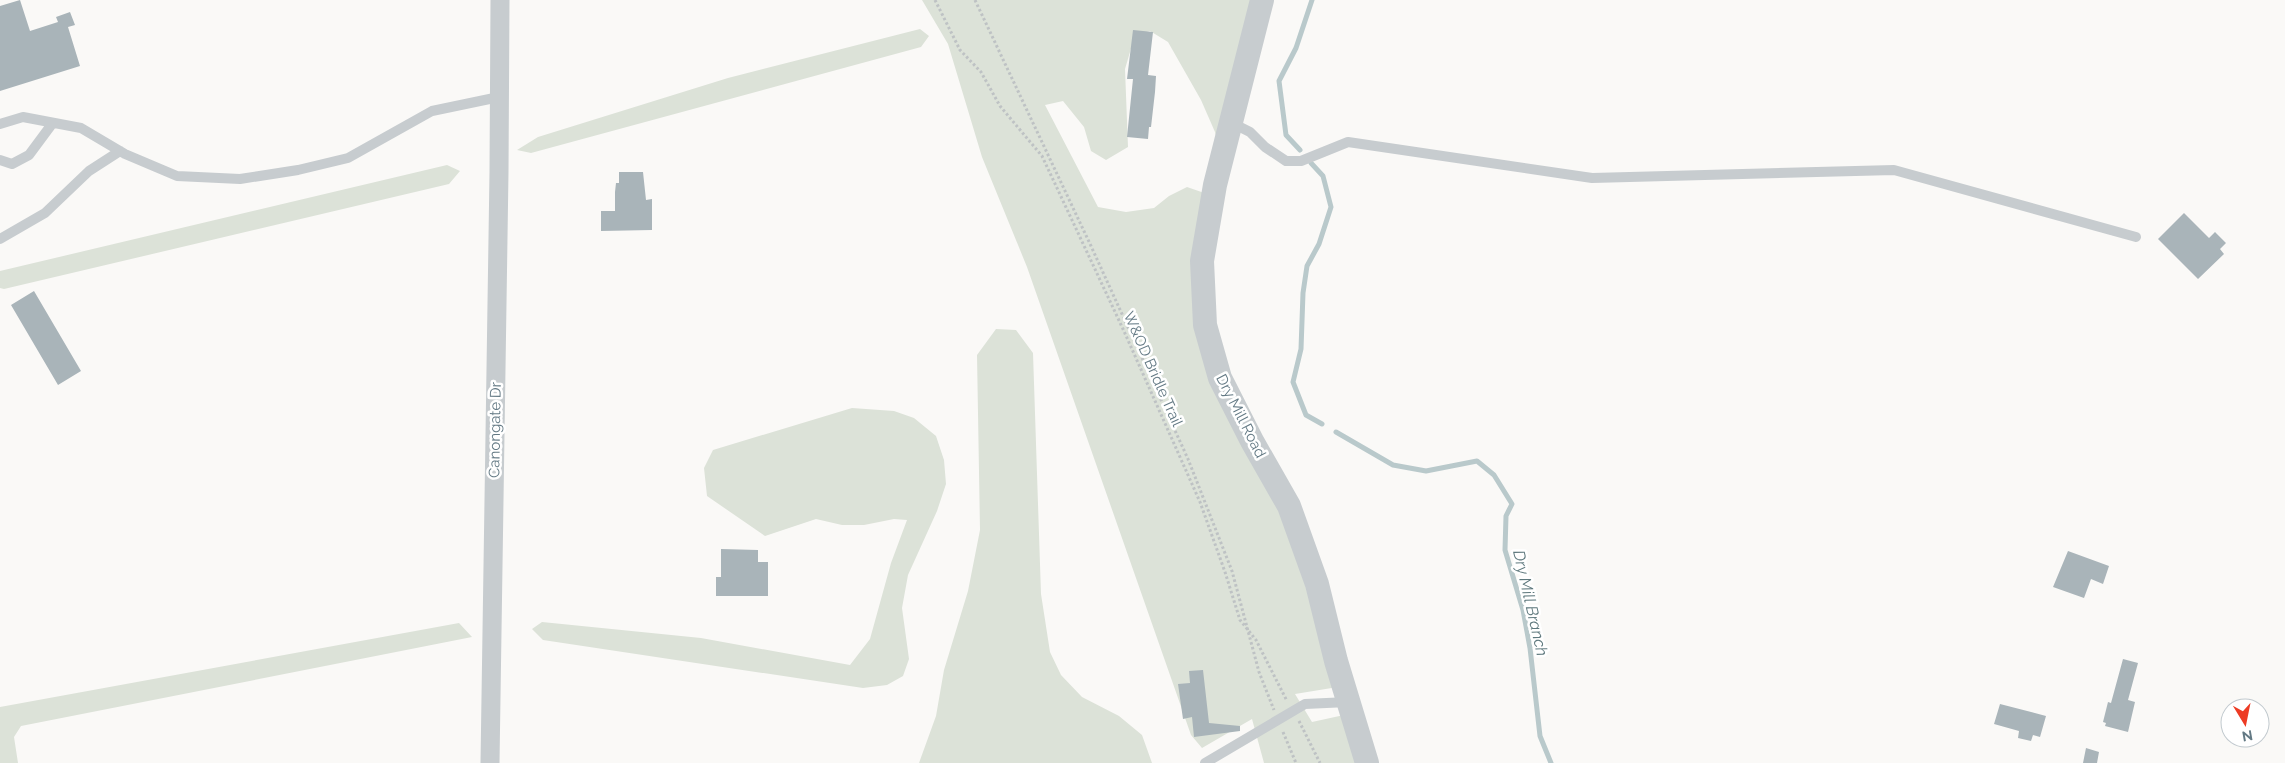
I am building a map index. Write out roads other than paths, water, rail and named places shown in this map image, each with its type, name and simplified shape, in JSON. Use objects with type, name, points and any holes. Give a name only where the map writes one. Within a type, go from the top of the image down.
[{"type":"street","name":"Canongate Dr","points":[[490,763],[500,0]]},
{"type":"street","name":"Dry Mill Road","points":[[1262,0],[1253,30],[1232,123],[1214,185],[1202,261],[1205,325],[1220,378],[1252,441],[1289,506],[1317,584],[1348,702],[1367,763]]},
{"type":"lane","points":[[0,124],[23,117],[52,124],[82,128],[120,151],[177,176],[240,179],[298,170],[348,158],[432,111],[499,97]]},
{"type":"lane","points":[[1232,123],[1250,132],[1265,147],[1286,161],[1301,161],[1348,142],[1592,178],[1894,170],[2136,237]]},
{"type":"lane","points":[[0,160],[12,164],[28,155],[52,124]]},
{"type":"lane","points":[[0,239],[45,213],[89,171],[120,151]]},
{"type":"lane","points":[[1205,763],[1305,704],[1348,702]]},
{"type":"waterway","name":"Dry Mill Branch","points":[[1300,150],[1286,135],[1279,81],[1296,48],[1312,0]]},
{"type":"waterway","name":"Dry Mill Branch","points":[[1311,163],[1323,176],[1331,207],[1319,244],[1307,266],[1303,293],[1301,349],[1293,382],[1306,415],[1322,424]]},
{"type":"waterway","name":"Dry Mill Branch","points":[[1336,432],[1393,465],[1426,471],[1477,461],[1494,475],[1512,504],[1506,516],[1505,550],[1523,610],[1530,648],[1540,736],[1551,763]]}]
